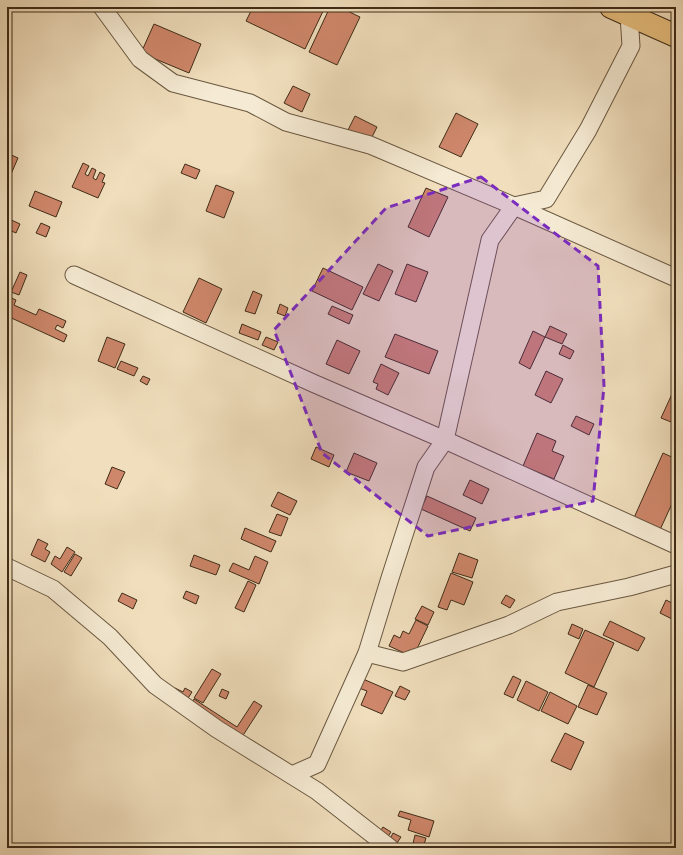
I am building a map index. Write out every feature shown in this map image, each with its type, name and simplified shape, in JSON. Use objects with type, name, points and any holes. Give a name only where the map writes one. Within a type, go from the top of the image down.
[{"type":"highway","points":[[625,10],[676,36]]},
{"type":"street","points":[[102,7],[140,59],[173,83],[250,103],[286,122],[370,145],[514,206],[676,278]]},
{"type":"street","points":[[292,775],[317,764],[367,653],[426,467],[445,440],[490,240],[514,206],[546,199],[588,130],[631,46],[625,10]]},
{"type":"street","points":[[74,275],[316,384],[445,440],[676,545]]},
{"type":"street","points":[[7,568],[53,589],[110,637],[155,686],[217,729],[317,791],[390,848]]},
{"type":"street","points":[[367,653],[403,662],[509,625],[557,602],[629,587],[676,574]]},
{"type":"highlighted area","points":[[481,177],[598,266],[604,386],[593,501],[428,536],[322,453],[274,330],[386,208]]},
{"type":"building","points":[[253,7],[304,7],[312,11],[313,7],[325,7],[305,49],[246,21]]},
{"type":"building","points":[[330,7],[339,7],[360,17],[337,65],[309,52]]},
{"type":"building","points":[[154,24],[201,44],[189,73],[141,53]]},
{"type":"building","points":[[293,86],[310,94],[302,112],[284,103]]},
{"type":"building","points":[[456,113],[478,124],[461,157],[439,147]]},
{"type":"building","points":[[355,116],[377,127],[370,141],[348,130]]},
{"type":"building","points":[[7,153],[18,158],[8,181],[7,180]]},
{"type":"building","points":[[83,163],[89,166],[85,174],[88,176],[92,168],[96,170],[93,178],[96,180],[100,172],[105,175],[102,182],[105,183],[98,198],[72,187]]},
{"type":"building","points":[[185,164],[200,170],[196,179],[181,173]]},
{"type":"building","points":[[216,185],[234,192],[224,218],[206,211]]},
{"type":"building","points":[[426,188],[448,197],[429,237],[408,227]]},
{"type":"building","points":[[35,191],[62,202],[56,217],[29,206]]},
{"type":"building","points":[[7,218],[20,224],[16,233],[7,229]]},
{"type":"building","points":[[41,223],[50,227],[46,237],[36,233]]},
{"type":"building","points":[[378,264],[393,271],[379,301],[363,294]]},
{"type":"building","points":[[407,264],[428,272],[416,302],[395,294]]},
{"type":"building","points":[[323,268],[363,287],[352,310],[312,291]]},
{"type":"building","points":[[20,272],[27,275],[19,295],[11,292]]},
{"type":"building","points":[[199,278],[222,289],[206,323],[183,312]]},
{"type":"building","points":[[253,291],[262,295],[255,314],[245,311]]},
{"type":"building","points":[[7,296],[16,300],[14,305],[36,315],[39,309],[66,321],[63,328],[57,325],[55,329],[67,335],[64,342],[7,316]]},
{"type":"building","points":[[280,304],[288,308],[285,316],[277,313]]},
{"type":"building","points":[[332,306],[353,315],[349,324],[328,314]]},
{"type":"building","points":[[242,324],[261,332],[258,340],[239,333]]},
{"type":"building","points":[[550,326],[567,334],[562,344],[545,337]]},
{"type":"building","points":[[533,331],[545,337],[530,369],[519,363]]},
{"type":"building","points":[[395,334],[438,351],[429,374],[385,357]]},
{"type":"building","points":[[107,337],[125,344],[115,368],[98,361]]},
{"type":"building","points":[[266,337],[278,342],[274,350],[262,345]]},
{"type":"building","points":[[337,340],[360,351],[349,374],[326,364]]},
{"type":"building","points":[[563,345],[574,351],[570,359],[559,354]]},
{"type":"building","points":[[121,361],[138,368],[134,376],[117,369]]},
{"type":"building","points":[[381,364],[399,373],[388,395],[376,389],[378,384],[373,382]]},
{"type":"building","points":[[546,371],[563,379],[551,403],[535,395]]},
{"type":"building","points":[[143,376],[150,379],[147,385],[140,381]]},
{"type":"building","points":[[672,394],[676,396],[676,424],[661,418]]},
{"type":"building","points":[[576,416],[594,424],[589,435],[571,426]]},
{"type":"building","points":[[537,433],[556,441],[552,451],[564,456],[554,479],[523,466]]},
{"type":"building","points":[[316,447],[334,455],[329,467],[311,459]]},
{"type":"building","points":[[354,453],[377,463],[369,481],[346,472]]},
{"type":"building","points":[[663,453],[676,459],[676,495],[659,532],[633,520]]},
{"type":"building","points":[[112,467],[125,472],[117,489],[105,484]]},
{"type":"building","points":[[470,480],[489,489],[482,504],[463,495]]},
{"type":"building","points":[[278,492],[297,501],[290,515],[271,506]]},
{"type":"building","points":[[427,496],[476,518],[470,531],[421,509]]},
{"type":"building","points":[[277,514],[288,518],[281,536],[269,532]]},
{"type":"building","points":[[245,528],[276,541],[271,552],[241,539]]},
{"type":"building","points":[[38,539],[48,544],[45,549],[50,552],[45,562],[31,555]]},
{"type":"building","points":[[67,547],[75,552],[62,572],[51,564],[55,556],[60,559]]},
{"type":"building","points":[[459,553],[478,560],[472,578],[452,572]]},
{"type":"building","points":[[75,554],[82,558],[71,576],[64,572]]},
{"type":"building","points":[[194,555],[220,565],[216,575],[190,566]]},
{"type":"building","points":[[255,556],[268,562],[259,584],[229,571],[233,563],[249,570]]},
{"type":"building","points":[[451,573],[473,582],[464,605],[451,600],[447,610],[438,607]]},
{"type":"building","points":[[248,581],[256,585],[244,612],[235,608]]},
{"type":"building","points":[[186,591],[199,596],[196,604],[183,598]]},
{"type":"building","points":[[122,593],[137,600],[133,609],[118,601]]},
{"type":"building","points":[[506,595],[515,600],[510,608],[501,603]]},
{"type":"building","points":[[666,600],[676,605],[676,621],[660,613]]},
{"type":"building","points":[[422,606],[434,612],[428,625],[415,619]]},
{"type":"building","points":[[416,620],[428,626],[413,657],[389,646],[394,635],[400,638],[403,631],[409,634]]},
{"type":"building","points":[[610,621],[645,638],[638,651],[603,635]]},
{"type":"building","points":[[572,624],[583,629],[579,639],[568,634]]},
{"type":"building","points":[[585,630],[614,643],[594,687],[565,673]]},
{"type":"building","points":[[212,669],[221,674],[203,703],[194,698]]},
{"type":"building","points":[[513,676],[521,680],[513,698],[504,694]]},
{"type":"building","points":[[363,679],[393,692],[382,714],[361,705],[367,691],[359,688]]},
{"type":"building","points":[[526,681],[548,692],[539,711],[517,700]]},
{"type":"building","points":[[588,685],[607,693],[597,715],[578,707]]},
{"type":"building","points":[[400,686],[410,691],[405,700],[395,696]]},
{"type":"building","points":[[175,688],[183,692],[185,688],[192,692],[185,703],[171,694]]},
{"type":"building","points":[[222,689],[229,692],[226,699],[219,696]]},
{"type":"building","points":[[550,692],[577,706],[568,724],[541,711]]},
{"type":"building","points":[[194,699],[237,727],[254,701],[262,706],[240,740],[189,707]]},
{"type":"building","points":[[565,733],[584,742],[571,770],[551,761]]},
{"type":"building","points":[[400,811],[434,821],[429,837],[408,830],[411,820],[398,816]]},
{"type":"building","points":[[383,827],[391,832],[387,838],[379,833]]},
{"type":"building","points":[[393,833],[401,837],[397,843],[390,839]]},
{"type":"building","points":[[415,835],[426,838],[423,848],[412,848]]}]
